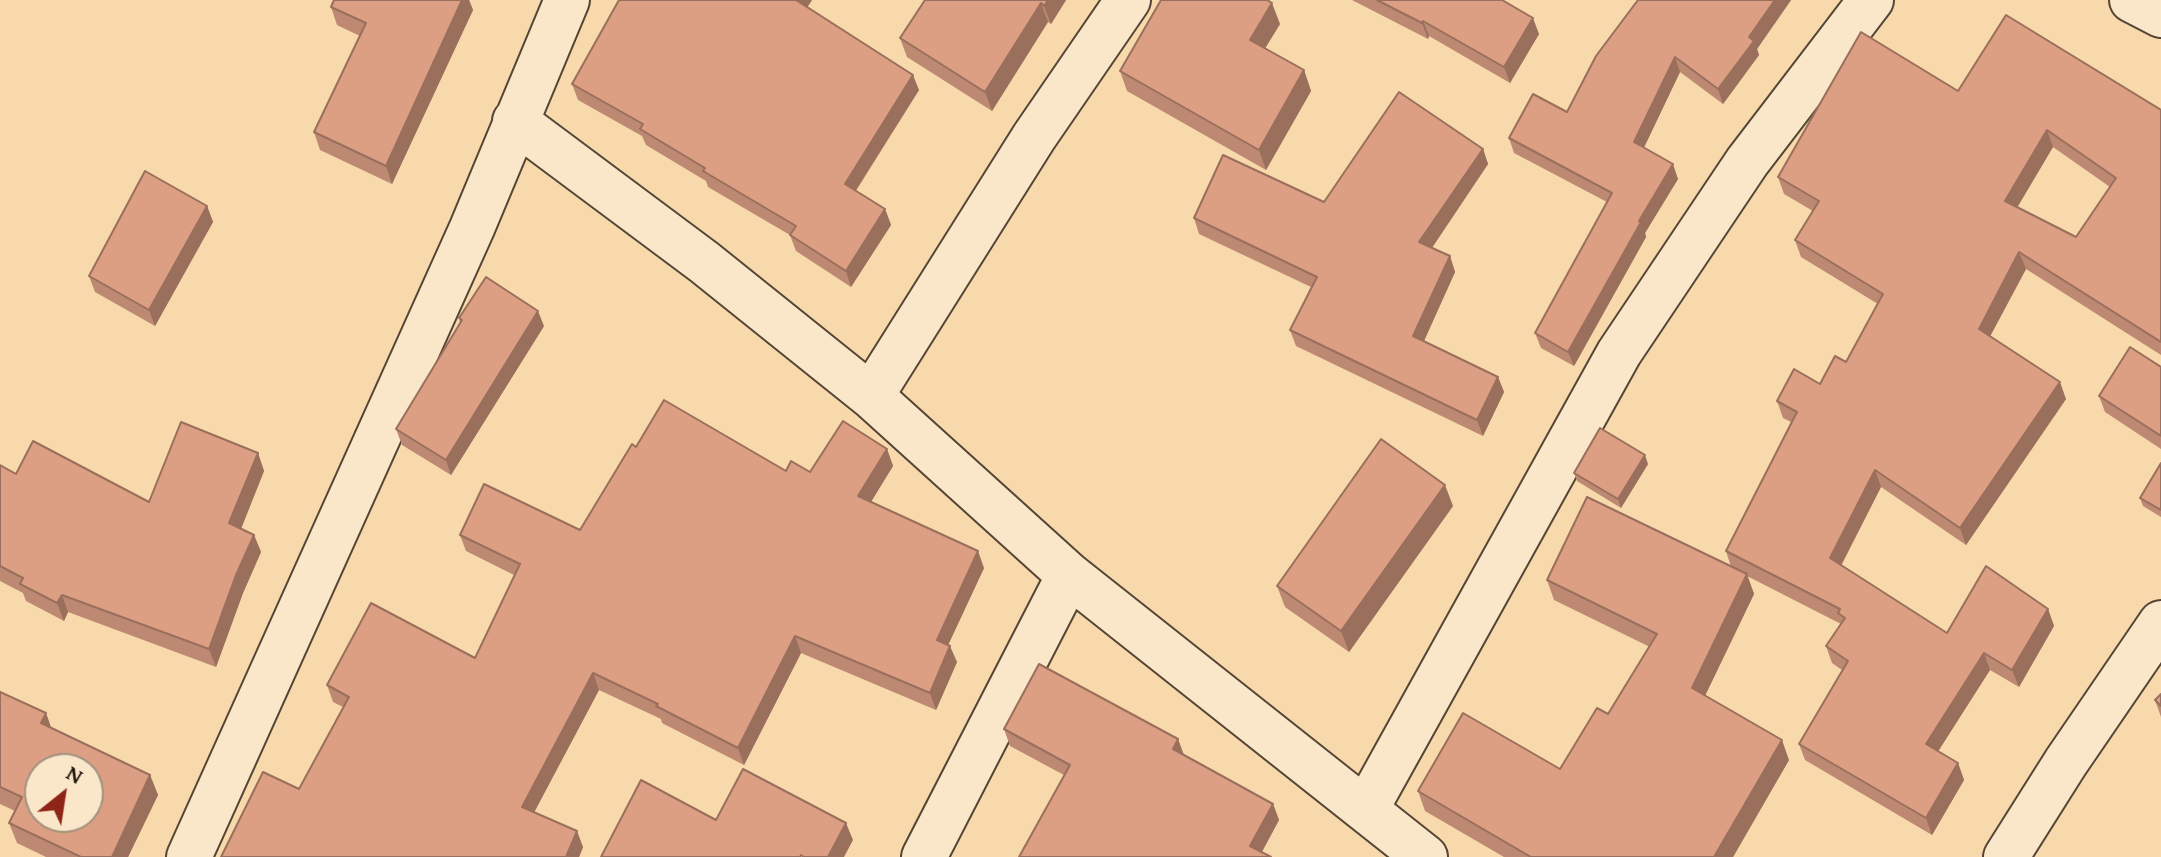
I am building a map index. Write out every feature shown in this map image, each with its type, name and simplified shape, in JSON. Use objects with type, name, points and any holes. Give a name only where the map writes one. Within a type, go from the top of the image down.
[{"type":"street","points":[[189,857],[459,257],[567,0]]},
{"type":"street","points":[[871,396],[1034,137],[1128,0]]},
{"type":"street","points":[[1366,809],[1619,353],[1747,162],[1871,0]]},
{"type":"street","points":[[2132,0],[2161,15]]},
{"type":"street","points":[[515,121],[704,262],[871,396],[1069,575],[1425,857]]},
{"type":"street","points":[[924,857],[1069,575]]},
{"type":"street","points":[[2006,857],[2066,762],[2161,623]]},
{"type":"building","points":[[334,0],[462,0],[386,166],[314,132],[366,23],[331,7]]},
{"type":"building","points":[[619,0],[796,0],[913,75],[845,184],[885,209],[846,271],[790,235],[796,226],[703,171],[705,168],[640,129],[643,124],[572,84]]},
{"type":"building","points":[[925,0],[1048,0],[1044,6],[1041,3],[985,92],[900,38]]},
{"type":"building","points":[[1161,0],[1267,0],[1272,3],[1250,40],[1304,70],[1259,150],[1120,71]]},
{"type":"building","points":[[1377,0],[1502,0],[1533,18],[1504,67],[1423,21]]},
{"type":"building","points":[[1638,0],[1775,0],[1749,37],[1754,41],[1718,89],[1675,57],[1634,142],[1673,164],[1568,352],[1535,333],[1612,193],[1509,138],[1533,94],[1567,112],[1596,56]]},
{"type":"building","points":[[2006,15],[2161,110],[2161,342],[2019,252],[1979,329],[2060,382],[1960,528],[1875,470],[1830,558],[1947,633],[1986,566],[2048,609],[2012,670],[1984,653],[1926,744],[1958,763],[1926,818],[1799,744],[1848,661],[1826,646],[1845,618],[1838,613],[1840,609],[1726,551],[1797,412],[1777,401],[1794,369],[1820,384],[1835,356],[1846,362],[1883,294],[1795,240],[1819,201],[1778,177],[1861,32],[1958,91]],"holes":[[[2047,130],[2116,178],[2076,237],[2005,201]]]},
{"type":"building","points":[[1399,92],[1483,149],[1419,242],[1450,256],[1413,336],[1498,377],[1477,420],[1290,330],[1317,277],[1194,218],[1223,155],[1324,202]]},
{"type":"building","points":[[145,171],[207,206],[149,310],[89,276]]},
{"type":"building","points":[[486,277],[538,311],[446,460],[396,429]]},
{"type":"building","points":[[2130,347],[2161,367],[2161,436],[2099,396]]},
{"type":"building","points":[[664,400],[786,471],[791,461],[810,472],[843,421],[887,449],[858,496],[978,551],[937,640],[950,646],[930,693],[795,636],[738,748],[593,673],[522,807],[577,831],[566,857],[221,857],[263,772],[299,789],[349,697],[327,685],[371,603],[475,658],[520,564],[460,535],[484,484],[580,530],[632,444],[636,447]]},
{"type":"building","points":[[181,422],[258,453],[229,523],[254,535],[209,649],[62,595],[57,603],[20,584],[23,578],[0,566],[0,465],[16,474],[33,441],[149,502]]},
{"type":"building","points":[[1600,428],[1645,455],[1618,499],[1574,473]]},
{"type":"building","points":[[1381,439],[1445,485],[1341,631],[1277,586]]},
{"type":"building","points":[[2161,463],[2161,510],[2140,498]]},
{"type":"building","points":[[1587,497],[1747,574],[1692,688],[1782,740],[1714,857],[1531,857],[1418,791],[1463,713],[1560,769],[1597,708],[1608,714],[1657,634],[1547,580]]},
{"type":"building","points":[[1039,664],[1178,739],[1173,749],[1273,804],[1250,846],[1271,857],[1019,857],[1070,765],[1004,729]]},
{"type":"building","points":[[0,692],[46,713],[41,723],[104,753],[24,753],[24,830],[9,823],[22,797],[0,787]]},
{"type":"building","points":[[104,753],[150,775],[112,857],[81,857],[30,833],[104,833]]},
{"type":"building","points":[[743,769],[846,823],[828,857],[601,857],[641,780],[716,820]]}]
